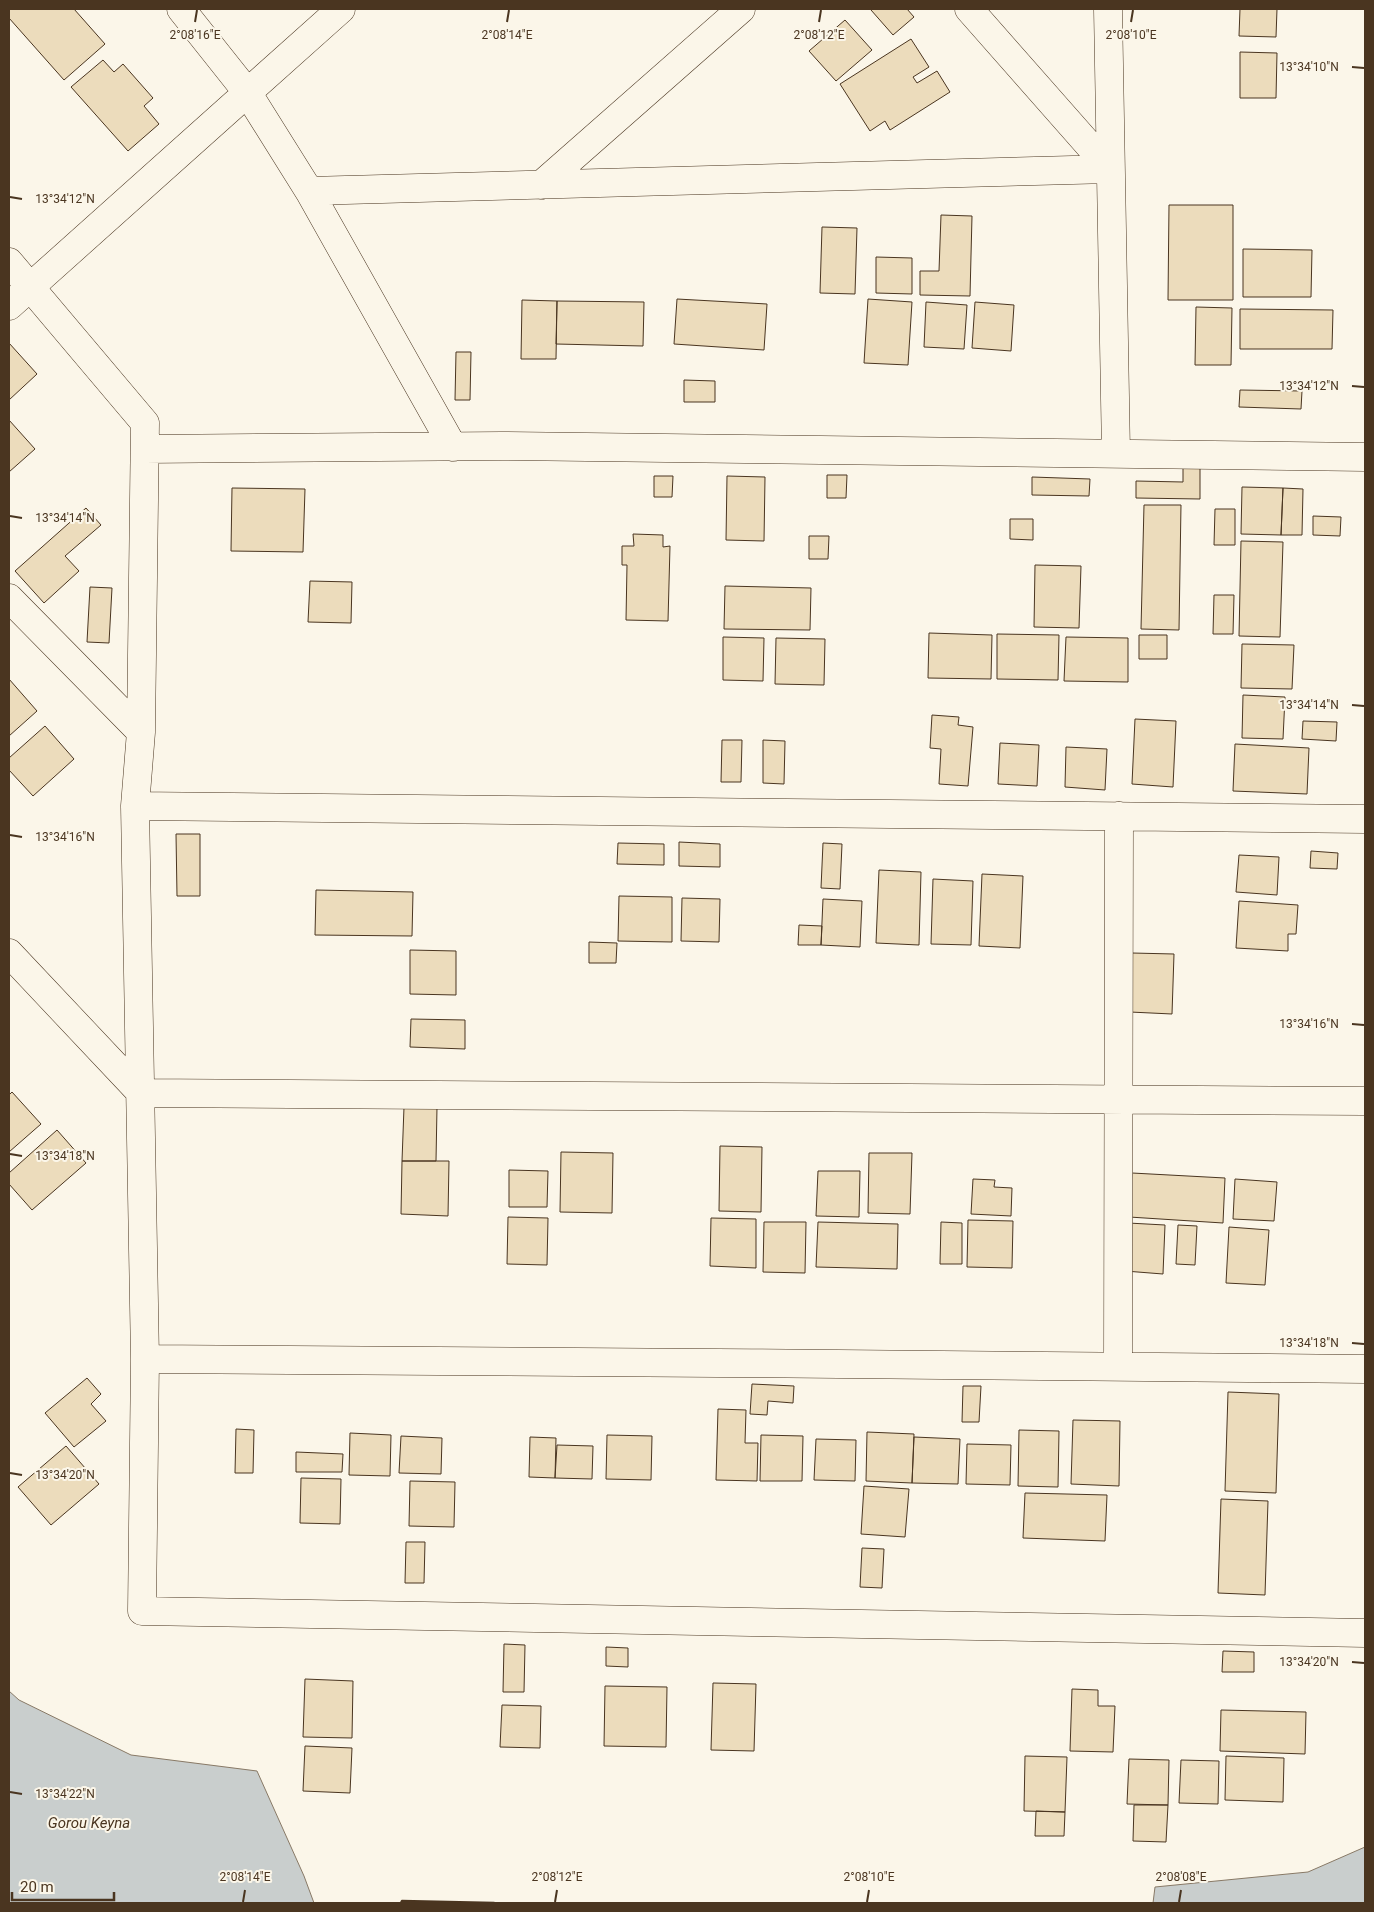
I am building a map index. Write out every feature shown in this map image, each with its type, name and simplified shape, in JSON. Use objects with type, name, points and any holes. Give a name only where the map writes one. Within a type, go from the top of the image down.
[{"type":"street","points":[[180,9],[247,92],[309,191],[453,446]]},
{"type":"street","points":[[9,306],[341,9]]},
{"type":"street","points":[[541,185],[742,9]]},
{"type":"street","points":[[969,9],[1110,168]]},
{"type":"street","points":[[1108,9],[1116,453]]},
{"type":"street","points":[[309,191],[1110,168]]},
{"type":"street","points":[[9,262],[145,423],[141,732],[135,806],[145,1359],[142,1611],[1365,1633]]},
{"type":"street","points":[[145,449],[453,446],[1365,457]]},
{"type":"street","points":[[9,598],[141,732]]},
{"type":"street","points":[[135,806],[1365,819]]},
{"type":"street","points":[[1118,1366],[1119,816]]},
{"type":"street","points":[[9,953],[141,1093],[1365,1102]]},
{"type":"street","points":[[145,1359],[1365,1369]]},
{"type":"water","name":"Gorou Keyna","points":[[9,1691],[19,1700],[131,1755],[257,1771],[304,1876],[314,1903],[9,1903]]},
{"type":"water","points":[[1365,1847],[1365,1903],[1153,1903],[1155,1887],[1308,1872]]},
{"type":"building","points":[[9,9],[74,9],[105,44],[64,80],[9,18]]},
{"type":"building","points":[[872,9],[907,9],[914,17],[893,35]]},
{"type":"building","points":[[1240,9],[1277,9],[1276,37],[1239,36]]},
{"type":"building","points":[[845,20],[872,50],[836,81],[809,51]]},
{"type":"building","points":[[911,39],[929,67],[913,77],[917,83],[937,71],[950,92],[890,130],[885,121],[870,131],[840,84]]},
{"type":"building","points":[[1240,52],[1277,53],[1276,98],[1240,98]]},
{"type":"building","points":[[103,60],[114,72],[123,64],[153,98],[144,106],[159,124],[128,151],[71,87]]},
{"type":"building","points":[[1169,205],[1233,205],[1233,300],[1168,300]]},
{"type":"building","points":[[941,215],[972,216],[970,296],[920,295],[920,271],[939,271]]},
{"type":"building","points":[[822,227],[857,228],[855,294],[820,293]]},
{"type":"building","points":[[1243,249],[1312,250],[1311,297],[1243,297]]},
{"type":"building","points":[[876,257],[912,258],[912,294],[876,293]]},
{"type":"building","points":[[677,299],[767,304],[764,350],[674,344]]},
{"type":"building","points":[[868,299],[912,302],[908,365],[864,363]]},
{"type":"building","points":[[522,300],[557,301],[556,359],[521,359]]},
{"type":"building","points":[[557,301],[644,302],[643,346],[556,344]]},
{"type":"building","points":[[926,302],[967,305],[964,349],[924,347]]},
{"type":"building","points":[[975,302],[1014,305],[1011,351],[972,348]]},
{"type":"building","points":[[1196,307],[1232,308],[1231,365],[1195,365]]},
{"type":"building","points":[[1240,309],[1333,310],[1332,349],[1240,349]]},
{"type":"building","points":[[9,343],[37,374],[9,400]]},
{"type":"building","points":[[456,352],[471,352],[470,400],[455,400]]},
{"type":"building","points":[[684,380],[715,381],[715,402],[684,402]]},
{"type":"building","points":[[1240,390],[1302,391],[1301,409],[1239,407]]},
{"type":"building","points":[[9,420],[35,449],[9,472]]},
{"type":"building","points":[[1183,462],[1200,462],[1200,499],[1136,498],[1136,481],[1183,482]]},
{"type":"building","points":[[827,475],[847,475],[846,498],[827,498]]},
{"type":"building","points":[[654,476],[673,476],[672,497],[654,497]]},
{"type":"building","points":[[727,476],[765,477],[764,541],[726,540]]},
{"type":"building","points":[[1032,477],[1090,479],[1089,496],[1032,495]]},
{"type":"building","points":[[1242,487],[1283,488],[1281,535],[1241,534]]},
{"type":"building","points":[[232,488],[305,489],[303,552],[231,551]]},
{"type":"building","points":[[1283,488],[1303,489],[1302,535],[1281,535]]},
{"type":"building","points":[[1144,505],[1181,505],[1179,630],[1141,629]]},
{"type":"building","points":[[86,508],[101,525],[65,556],[79,571],[44,603],[15,571]]},
{"type":"building","points":[[1215,509],[1235,509],[1235,545],[1214,545]]},
{"type":"building","points":[[1313,516],[1341,517],[1340,536],[1313,535]]},
{"type":"building","points":[[1010,519],[1033,519],[1033,540],[1010,539]]},
{"type":"building","points":[[633,534],[663,535],[663,547],[670,546],[668,621],[626,620],[627,565],[622,565],[622,546],[634,546]]},
{"type":"building","points":[[809,536],[829,536],[828,559],[809,559]]},
{"type":"building","points":[[1241,541],[1283,542],[1280,637],[1239,636]]},
{"type":"building","points":[[1035,565],[1081,566],[1079,628],[1034,627]]},
{"type":"building","points":[[310,581],[352,582],[351,623],[308,622]]},
{"type":"building","points":[[725,586],[811,588],[810,630],[724,629]]},
{"type":"building","points":[[90,587],[112,588],[109,643],[87,642]]},
{"type":"building","points":[[1214,595],[1234,595],[1233,634],[1213,634]]},
{"type":"building","points":[[929,633],[992,635],[991,679],[928,678]]},
{"type":"building","points":[[997,634],[1059,635],[1058,680],[997,679]]},
{"type":"building","points":[[1139,635],[1167,635],[1167,659],[1139,659]]},
{"type":"building","points":[[723,637],[764,638],[763,681],[723,680]]},
{"type":"building","points":[[1066,637],[1128,638],[1128,682],[1064,681]]},
{"type":"building","points":[[776,638],[825,639],[824,685],[775,684]]},
{"type":"building","points":[[1242,644],[1294,645],[1292,689],[1241,688]]},
{"type":"building","points":[[9,679],[37,711],[9,736]]},
{"type":"building","points":[[1243,695],[1285,697],[1283,739],[1242,738]]},
{"type":"building","points":[[932,715],[959,717],[958,725],[973,727],[968,786],[939,784],[941,749],[930,748]]},
{"type":"building","points":[[1135,719],[1176,721],[1173,787],[1132,784]]},
{"type":"building","points":[[1303,721],[1337,722],[1336,741],[1302,739]]},
{"type":"building","points":[[45,726],[74,759],[33,796],[9,770],[9,758]]},
{"type":"building","points":[[722,740],[742,740],[741,782],[721,782]]},
{"type":"building","points":[[763,740],[785,741],[784,784],[763,783]]},
{"type":"building","points":[[1000,743],[1039,745],[1037,786],[998,784]]},
{"type":"building","points":[[1235,744],[1309,748],[1307,794],[1233,791]]},
{"type":"building","points":[[1066,747],[1107,749],[1105,790],[1065,787]]},
{"type":"building","points":[[176,834],[200,834],[200,896],[177,896]]},
{"type":"building","points":[[679,842],[720,844],[720,867],[679,866]]},
{"type":"building","points":[[618,843],[664,844],[664,865],[617,864]]},
{"type":"building","points":[[823,843],[842,844],[840,889],[821,888]]},
{"type":"building","points":[[1311,851],[1338,853],[1337,869],[1310,868]]},
{"type":"building","points":[[1239,855],[1279,857],[1277,895],[1236,892]]},
{"type":"building","points":[[879,870],[921,872],[919,945],[876,943]]},
{"type":"building","points":[[982,874],[1023,876],[1020,948],[979,946]]},
{"type":"building","points":[[933,879],[973,881],[971,945],[931,944]]},
{"type":"building","points":[[316,890],[413,892],[412,936],[315,935]]},
{"type":"building","points":[[619,896],[672,897],[672,942],[618,941]]},
{"type":"building","points":[[682,898],[720,899],[719,942],[681,941]]},
{"type":"building","points":[[823,899],[862,901],[860,947],[821,945]]},
{"type":"building","points":[[1239,901],[1298,905],[1296,934],[1288,934],[1288,951],[1236,948]]},
{"type":"building","points":[[799,925],[822,926],[821,945],[798,945]]},
{"type":"building","points":[[589,942],[617,943],[616,963],[589,963]]},
{"type":"building","points":[[410,950],[456,951],[456,995],[410,994]]},
{"type":"building","points":[[1132,953],[1174,954],[1172,1014],[1130,1012]]},
{"type":"building","points":[[411,1019],[465,1020],[465,1049],[410,1047]]},
{"type":"building","points":[[12,1092],[41,1124],[9,1152],[9,1095]]},
{"type":"building","points":[[404,1107],[437,1107],[436,1161],[402,1161]]},
{"type":"building","points":[[57,1130],[86,1163],[32,1210],[9,1184],[9,1173]]},
{"type":"building","points":[[720,1146],[762,1147],[761,1212],[719,1211]]},
{"type":"building","points":[[561,1152],[613,1153],[612,1213],[560,1212]]},
{"type":"building","points":[[869,1153],[912,1153],[910,1214],[868,1213]]},
{"type":"building","points":[[402,1161],[449,1161],[448,1216],[401,1214]]},
{"type":"building","points":[[509,1170],[548,1171],[547,1207],[509,1207]]},
{"type":"building","points":[[818,1171],[860,1171],[859,1217],[816,1216]]},
{"type":"building","points":[[1132,1173],[1225,1178],[1223,1223],[1129,1217]]},
{"type":"building","points":[[973,1179],[995,1180],[994,1187],[1012,1188],[1011,1216],[971,1214]]},
{"type":"building","points":[[1235,1179],[1277,1182],[1274,1221],[1233,1219]]},
{"type":"building","points":[[508,1217],[548,1218],[547,1265],[507,1264]]},
{"type":"building","points":[[711,1218],[756,1219],[756,1268],[710,1266]]},
{"type":"building","points":[[968,1220],[1013,1221],[1012,1268],[967,1267]]},
{"type":"building","points":[[764,1222],[806,1222],[805,1273],[763,1272]]},
{"type":"building","points":[[818,1222],[898,1224],[897,1269],[816,1267]]},
{"type":"building","points":[[941,1222],[962,1223],[962,1264],[940,1264]]},
{"type":"building","points":[[1128,1223],[1165,1225],[1163,1274],[1125,1271]]},
{"type":"building","points":[[1178,1225],[1197,1226],[1195,1265],[1176,1264]]},
{"type":"building","points":[[1229,1227],[1269,1230],[1265,1285],[1226,1283]]},
{"type":"building","points":[[87,1378],[101,1394],[91,1404],[106,1421],[74,1447],[45,1413]]},
{"type":"building","points":[[752,1384],[794,1386],[793,1403],[768,1401],[767,1415],[750,1414]]},
{"type":"building","points":[[963,1386],[981,1386],[979,1422],[962,1422]]},
{"type":"building","points":[[1228,1392],[1279,1394],[1276,1493],[1225,1491]]},
{"type":"building","points":[[718,1409],[746,1410],[745,1443],[758,1443],[757,1481],[716,1480]]},
{"type":"building","points":[[1073,1420],[1120,1421],[1119,1486],[1071,1484]]},
{"type":"building","points":[[236,1429],[254,1430],[253,1473],[235,1473]]},
{"type":"building","points":[[1019,1430],[1059,1431],[1058,1487],[1018,1486]]},
{"type":"building","points":[[867,1432],[914,1434],[912,1483],[866,1481]]},
{"type":"building","points":[[350,1433],[391,1435],[390,1476],[349,1475]]},
{"type":"building","points":[[607,1435],[652,1436],[651,1480],[606,1479]]},
{"type":"building","points":[[761,1435],[803,1436],[802,1481],[760,1481]]},
{"type":"building","points":[[401,1436],[442,1438],[441,1474],[399,1473]]},
{"type":"building","points":[[530,1437],[556,1438],[555,1478],[529,1477]]},
{"type":"building","points":[[914,1437],[960,1439],[958,1484],[912,1483]]},
{"type":"building","points":[[816,1439],[856,1440],[855,1481],[814,1480]]},
{"type":"building","points":[[967,1444],[1011,1445],[1010,1485],[966,1484]]},
{"type":"building","points":[[557,1445],[593,1446],[592,1479],[555,1478]]},
{"type":"building","points":[[66,1446],[99,1484],[51,1525],[18,1487]]},
{"type":"building","points":[[296,1452],[343,1454],[342,1472],[296,1472]]},
{"type":"building","points":[[301,1478],[341,1479],[340,1524],[300,1523]]},
{"type":"building","points":[[410,1481],[455,1482],[454,1527],[409,1526]]},
{"type":"building","points":[[864,1486],[909,1489],[905,1537],[861,1534]]},
{"type":"building","points":[[1025,1493],[1107,1495],[1105,1541],[1023,1538]]},
{"type":"building","points":[[1221,1499],[1268,1501],[1265,1595],[1218,1593]]},
{"type":"building","points":[[406,1542],[425,1542],[424,1583],[405,1583]]},
{"type":"building","points":[[862,1548],[884,1549],[882,1588],[860,1587]]},
{"type":"building","points":[[504,1644],[525,1645],[524,1692],[503,1692]]},
{"type":"building","points":[[606,1647],[628,1648],[628,1667],[606,1666]]},
{"type":"building","points":[[1223,1651],[1254,1652],[1254,1672],[1222,1672]]},
{"type":"building","points":[[305,1679],[353,1681],[352,1738],[303,1737]]},
{"type":"building","points":[[713,1683],[756,1684],[754,1751],[711,1750]]},
{"type":"building","points":[[605,1686],[667,1687],[666,1747],[604,1746]]},
{"type":"building","points":[[1072,1689],[1098,1690],[1098,1706],[1115,1706],[1113,1752],[1070,1751]]},
{"type":"building","points":[[502,1705],[541,1706],[540,1748],[500,1747]]},
{"type":"building","points":[[1221,1710],[1306,1712],[1305,1754],[1220,1751]]},
{"type":"building","points":[[305,1746],[352,1748],[350,1793],[303,1791]]},
{"type":"building","points":[[1025,1756],[1067,1757],[1065,1812],[1024,1811]]},
{"type":"building","points":[[1226,1756],[1284,1758],[1283,1802],[1225,1800]]},
{"type":"building","points":[[1129,1759],[1169,1760],[1168,1805],[1127,1804]]},
{"type":"building","points":[[1181,1760],[1219,1761],[1218,1804],[1179,1803]]},
{"type":"building","points":[[1134,1805],[1168,1805],[1166,1842],[1133,1841]]},
{"type":"building","points":[[1036,1811],[1065,1812],[1064,1836],[1035,1836]]},
{"type":"wall","points":[[401,1903],[402,1901],[494,1903]]}]
